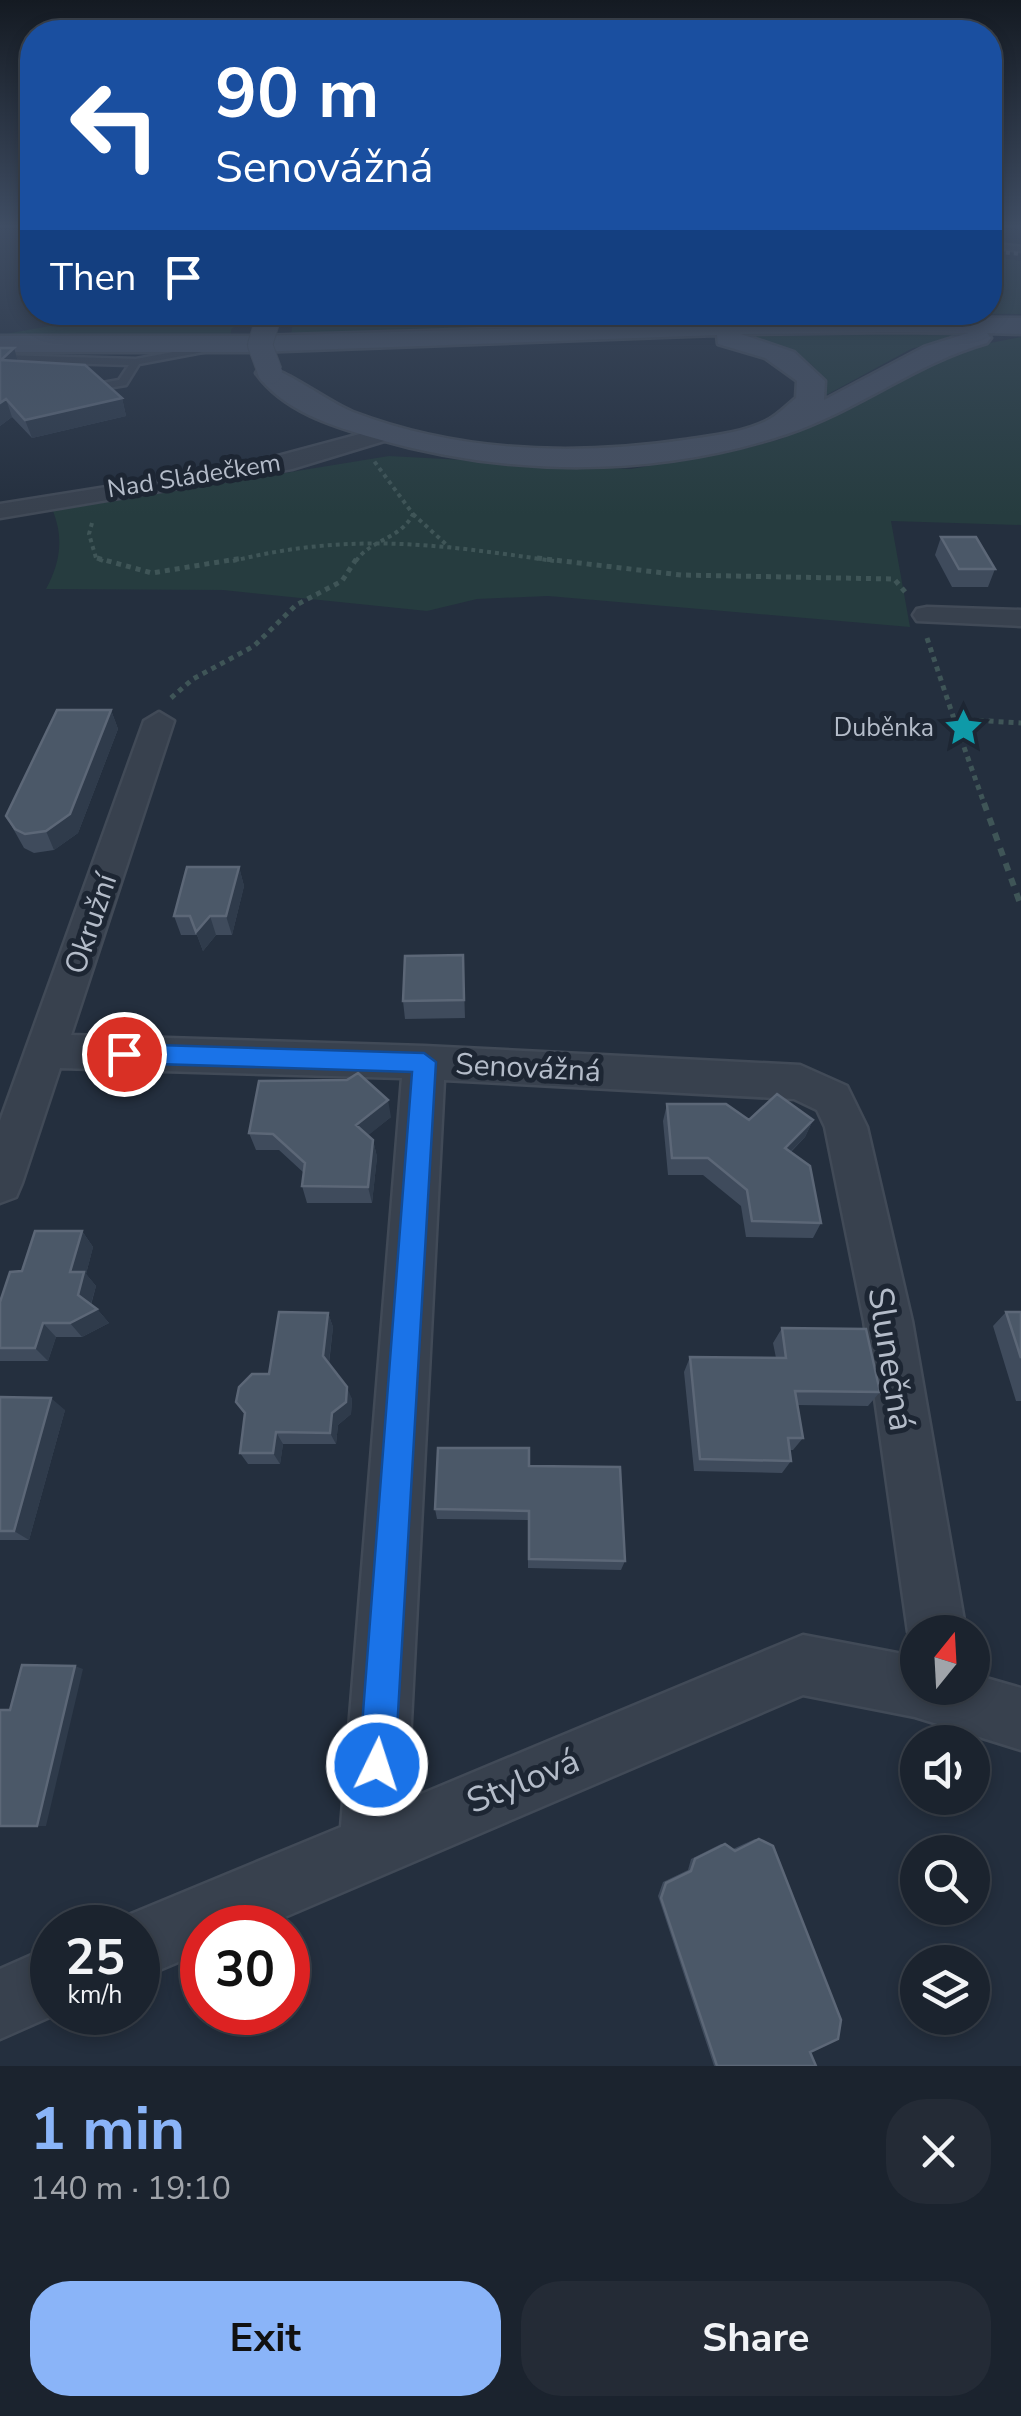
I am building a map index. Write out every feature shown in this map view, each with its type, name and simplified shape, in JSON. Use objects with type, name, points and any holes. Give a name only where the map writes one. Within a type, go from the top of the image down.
[{"type":"main road","points":[[267,325],[260,346],[270,373],[320,409],[372,439],[595,457],[682,450],[776,428],[833,408],[931,352],[1021,330]]},
{"type":"main road","points":[[396,340],[520,325]]},
{"type":"main road","points":[[0,344],[227,345],[888,325]]},
{"type":"main road","points":[[950,325],[1021,330]]},
{"type":"main road","points":[[648,330],[740,342],[801,367],[812,381],[813,394],[797,416],[776,428]]},
{"type":"street","name":"Nad Sládečkem","points":[[0,511],[249,470],[372,439]]},
{"type":"street","points":[[927,615],[1021,618]]},
{"type":"street","name":"Okružní","points":[[0,1183],[159,721]]},
{"type":"street","name":"Senovážná","points":[[48,1051],[424,1062],[800,1082],[824,1092]]},
{"type":"street","points":[[372,1843],[424,1062]]},
{"type":"street","name":"Slunečná","points":[[824,1092],[846,1127],[884,1302],[934,1615]]},
{"type":"street","name":"Stylová","points":[[160,1935],[804,1665],[900,1683]]},
{"type":"street","name":"Stylová","points":[[980,1705],[1021,1719]]},
{"type":"street","points":[[0,2004],[30,1991]]},
{"type":"lane","points":[[0,358],[136,362],[227,345]]},
{"type":"lane","points":[[101,386],[122,383],[136,362]]},
{"type":"path","points":[[372,439],[413,514],[448,547]]},
{"type":"path","points":[[127,488],[99,510],[89,534],[96,558],[127,572],[156,575],[308,543],[378,542],[694,576],[894,579]]},
{"type":"path","points":[[159,721],[166,705],[193,679],[239,656],[286,612],[342,581],[363,550],[406,528],[413,514]]},
{"type":"path","points":[[927,615],[924,630],[1021,906]]},
{"type":"path","points":[[954,719],[1021,723]]},
{"type":"green space","points":[[55,325],[236,325],[231,336],[0,335]]},
{"type":"green space","points":[[293,325],[507,325],[459,331],[291,335]]},
{"type":"green space","points":[[967,332],[911,349],[819,399],[826,387],[802,357],[740,334]]},
{"type":"green space","points":[[1021,337],[1021,525],[891,521],[910,627],[548,596],[477,599],[427,611],[223,590],[46,589],[59,551],[53,511],[389,456],[631,469],[739,450],[781,439],[945,352]]},
{"type":"building","points":[[0,348],[14,348],[1,360],[85,365],[122,398],[25,420],[6,399],[0,403]]},
{"type":"building","points":[[941,537],[976,537],[995,569],[959,569]]},
{"type":"building","points":[[57,710],[111,710],[70,814],[46,831],[25,834],[15,829],[6,816]]},
{"type":"building","points":[[187,867],[239,867],[226,916],[210,916],[196,932],[190,916],[174,916]]},
{"type":"building","points":[[463,955],[464,1000],[403,1001],[405,956]]},
{"type":"building","points":[[358,1073],[388,1100],[356,1125],[373,1140],[368,1187],[302,1186],[305,1163],[273,1134],[249,1133],[259,1081],[347,1080]]},
{"type":"building","points":[[777,1094],[813,1120],[785,1148],[810,1166],[821,1223],[752,1221],[747,1190],[708,1158],[672,1158],[667,1104],[726,1104],[749,1120]]},
{"type":"building","points":[[35,1231],[82,1231],[70,1272],[84,1272],[78,1295],[97,1309],[70,1323],[43,1323],[35,1348],[0,1348],[0,1302],[10,1272],[22,1271]]},
{"type":"building","points":[[279,1312],[328,1313],[323,1356],[347,1387],[346,1402],[332,1413],[330,1433],[276,1432],[273,1453],[240,1453],[245,1413],[236,1402],[239,1387],[252,1374],[269,1374]]},
{"type":"building","points":[[1006,1312],[1021,1312],[1021,1358]]},
{"type":"building","points":[[782,1328],[866,1329],[880,1392],[795,1391],[803,1438],[788,1438],[791,1461],[700,1459],[690,1357],[786,1358]]},
{"type":"building","points":[[0,1397],[51,1398],[14,1531],[0,1531]]},
{"type":"building","points":[[438,1448],[529,1448],[529,1466],[620,1467],[625,1561],[529,1559],[529,1511],[435,1509]]},
{"type":"building","points":[[22,1665],[75,1666],[37,1826],[0,1826],[0,1710],[10,1710]]},
{"type":"building","points":[[759,1839],[773,1846],[841,2020],[838,2039],[810,2052],[816,2066],[717,2066],[661,1898],[666,1883],[691,1871],[695,1859],[725,1844],[735,1851]]},
{"type":"place","name":"Duběnka","points":[[964,728]]},
{"type":"route","points":[[124,1054],[424,1062],[377,1765]]}]
